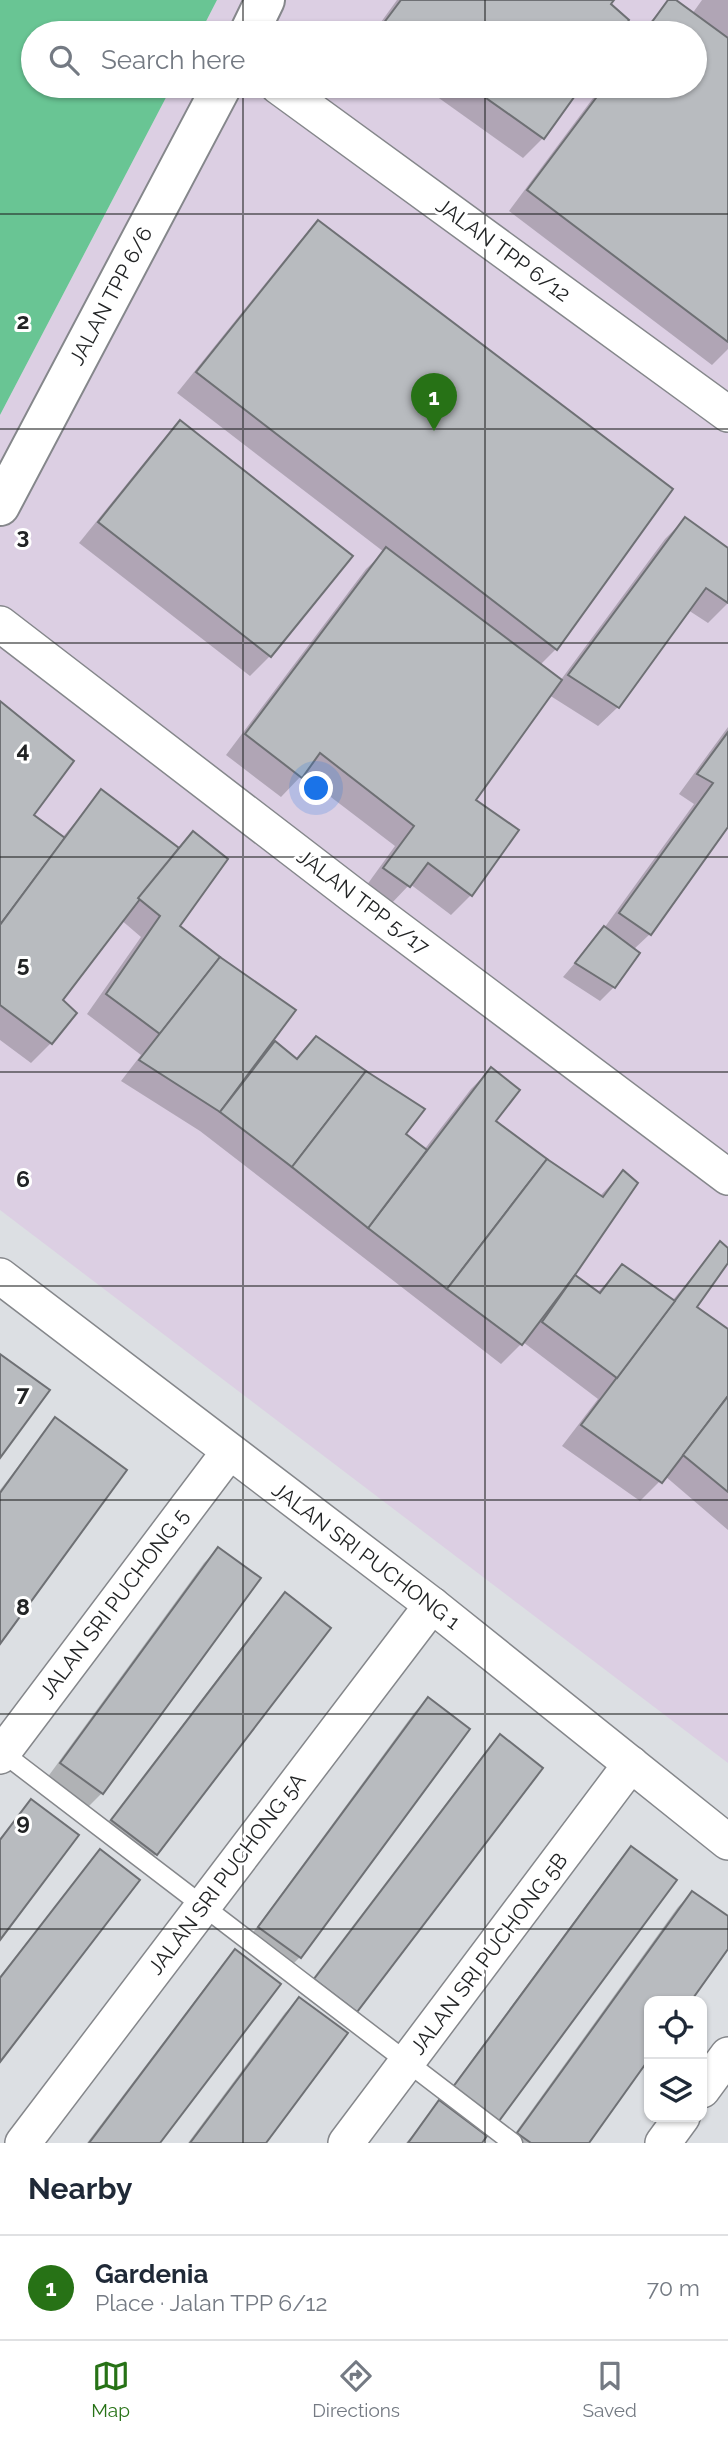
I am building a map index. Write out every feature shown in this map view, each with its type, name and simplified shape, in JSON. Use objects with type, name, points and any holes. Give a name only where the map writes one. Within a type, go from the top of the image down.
[{"type":"street","points":[[255,21],[265,0]]},
{"type":"street","name":"JALAN TPP 6/6","points":[[0,506],[216,98]]},
{"type":"street","name":"JALAN TPP 6/12","points":[[294,98],[728,414]]},
{"type":"street","name":"JALAN TPP 5/17","points":[[0,624],[354,896],[728,1177]]},
{"type":"street","name":"JALAN SRI PUCHONG 1","points":[[0,1276],[432,1605],[728,1842]]},
{"type":"street","name":"JALAN SRI PUCHONG 5","points":[[1,1755],[229,1452]]},
{"type":"street","name":"JALAN SRI PUCHONG 5A","points":[[23,2143],[432,1605]]},
{"type":"street","name":"JALAN SRI PUCHONG 5B","points":[[346,2143],[631,1764]]},
{"type":"street","points":[[707,2083],[728,2055]]},
{"type":"street","points":[[663,2143],[678,2122]]},
{"type":"lane","points":[[1,1755],[513,2143]]},
{"type":"shaded area","points":[[217,0],[728,0],[728,1763],[0,1210],[0,415],[166,98],[707,98],[707,21],[206,21]]},
{"type":"green space","points":[[0,0],[217,0],[206,21],[21,21],[21,98],[166,98],[0,415]]},
{"type":"building","points":[[401,0],[614,0],[611,4],[629,20],[628,21],[385,21]]},
{"type":"building","points":[[668,0],[676,0],[705,21],[653,21]]},
{"type":"building","points":[[707,23],[728,38],[728,342],[527,190],[596,98],[707,98]]},
{"type":"building","points":[[486,98],[573,98],[544,139]]},
{"type":"building","points":[[318,220],[673,489],[557,650],[196,372]]},
{"type":"building","points":[[180,420],[353,556],[271,657],[98,522]]},
{"type":"building","points":[[685,517],[728,548],[728,603],[706,588],[619,708],[568,675]]},
{"type":"building","points":[[386,547],[562,680],[476,800],[519,830],[472,896],[428,863],[410,887],[383,868],[414,826],[320,753],[302,778],[245,734]]},
{"type":"building","points":[[0,701],[74,761],[34,815],[65,838],[0,925]]},
{"type":"building","points":[[728,732],[728,827],[651,935],[619,913],[713,783],[697,774]]},
{"type":"building","points":[[101,789],[179,848],[63,1000],[77,1013],[52,1044],[0,1005],[0,925]]},
{"type":"building","points":[[193,831],[228,859],[180,926],[220,957],[160,1034],[106,994],[160,916],[138,898]]},
{"type":"building","points":[[604,926],[640,953],[615,988],[575,963]]},
{"type":"building","points":[[220,957],[296,1010],[220,1112],[139,1060]]},
{"type":"building","points":[[316,1036],[366,1071],[292,1167],[220,1112],[275,1041],[297,1059]]},
{"type":"building","points":[[491,1067],[520,1090],[496,1121],[547,1159],[447,1289],[368,1228]]},
{"type":"building","points":[[366,1071],[425,1109],[406,1134],[427,1150],[368,1228],[292,1167]]},
{"type":"building","points":[[547,1159],[603,1197],[623,1170],[638,1183],[575,1275],[522,1345],[447,1289]]},
{"type":"building","points":[[720,1241],[728,1248],[728,1263],[697,1307],[728,1329],[728,1396],[662,1483],[581,1425]]},
{"type":"building","points":[[622,1264],[675,1301],[617,1378],[542,1322],[575,1275],[600,1293]]},
{"type":"building","points":[[0,1354],[50,1390],[0,1458]]},
{"type":"building","points":[[728,1396],[728,1492],[683,1455]]},
{"type":"building","points":[[55,1417],[127,1470],[0,1644],[0,1493]]},
{"type":"building","points":[[218,1547],[261,1578],[103,1794],[60,1763]]},
{"type":"building","points":[[285,1592],[331,1628],[157,1855],[111,1820]]},
{"type":"building","points":[[428,1697],[470,1729],[301,1958],[258,1927]]},
{"type":"building","points":[[500,1734],[543,1768],[357,2012],[314,1979]]},
{"type":"building","points":[[31,1799],[79,1835],[0,1940],[0,1840]]},
{"type":"building","points":[[631,1846],[677,1880],[499,2121],[453,2087]]},
{"type":"building","points":[[100,1849],[140,1880],[0,2062],[0,1978]]},
{"type":"building","points":[[692,1891],[728,1916],[728,1949],[695,1996],[644,1996],[644,2066],[589,2143],[531,2143],[517,2133]]},
{"type":"building","points":[[235,1949],[281,1984],[160,2143],[89,2143]]},
{"type":"building","points":[[299,1997],[348,2033],[266,2143],[190,2143]]},
{"type":"building","points":[[439,2100],[487,2136],[482,2143],[408,2143]]},
{"type":"place","name":"Gardenia","points":[[434,431]]}]
